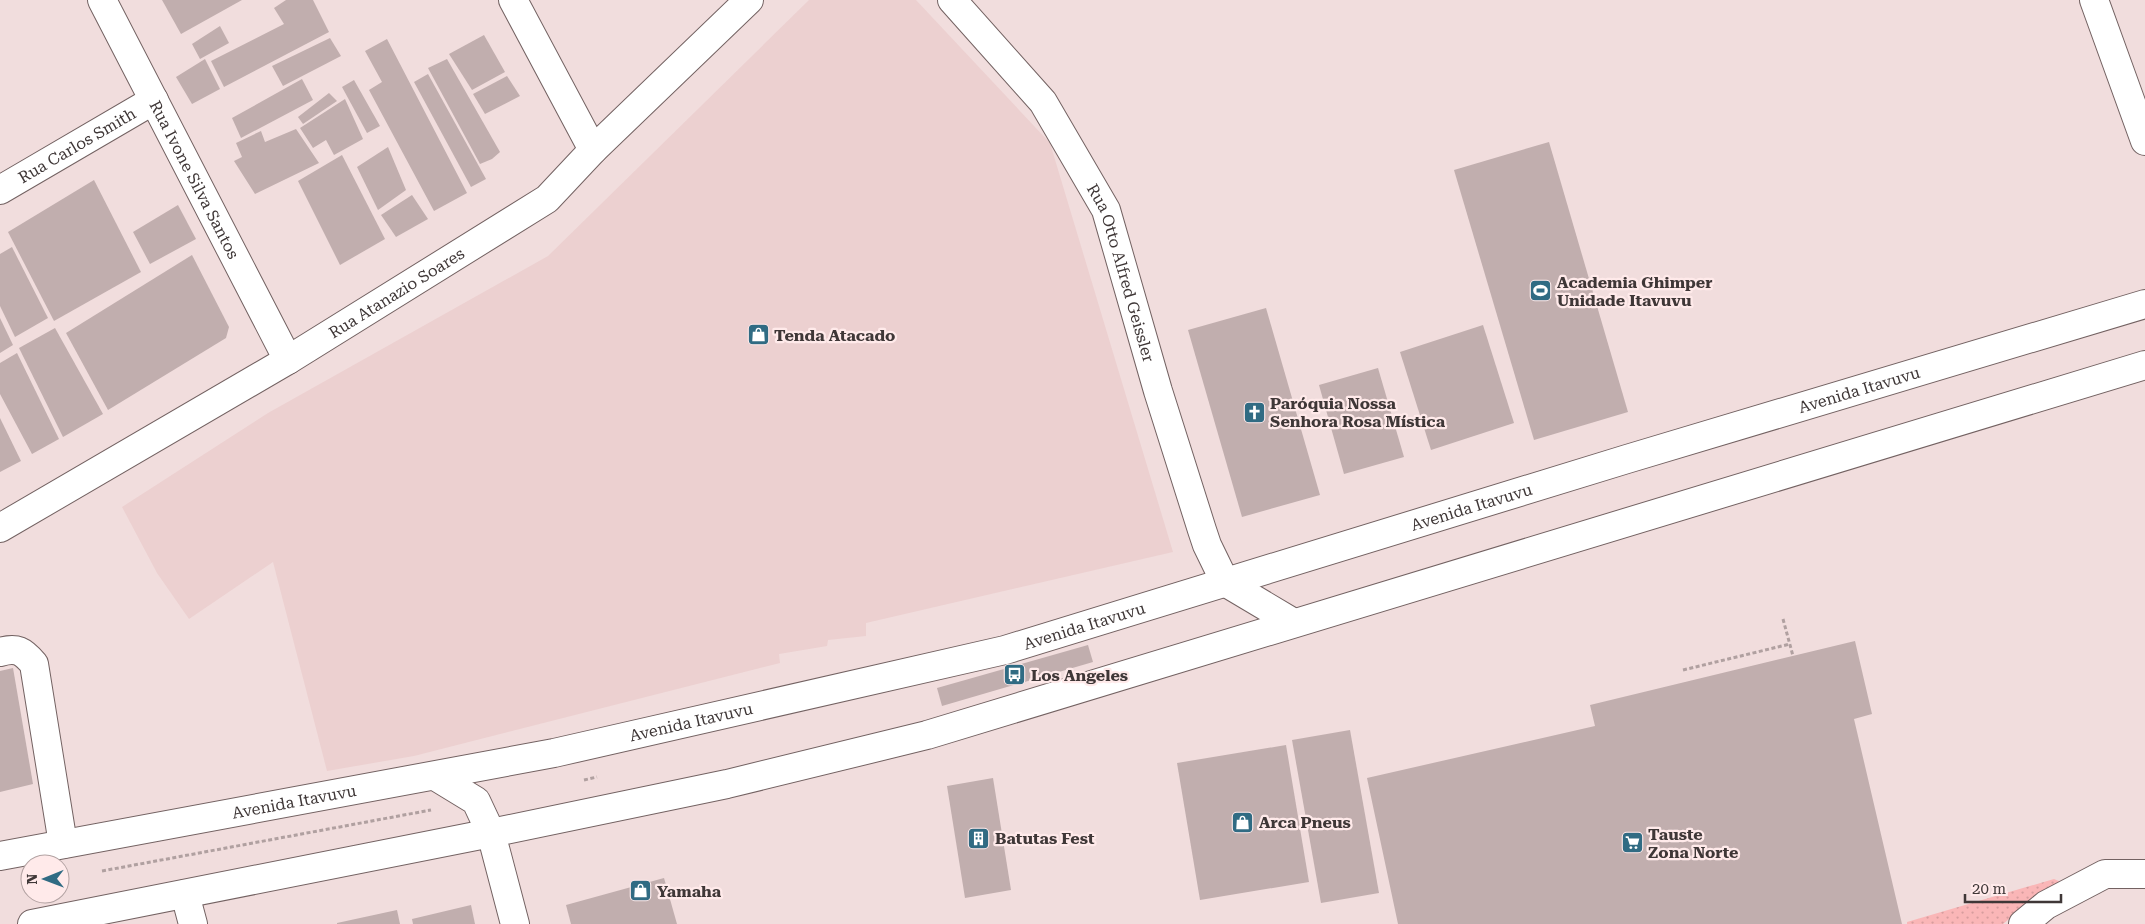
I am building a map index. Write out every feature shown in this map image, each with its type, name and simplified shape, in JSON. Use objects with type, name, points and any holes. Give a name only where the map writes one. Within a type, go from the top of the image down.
[{"type":"main road","name":"Rua Ivone Silva Santos","points":[[102,0],[288,360]]},
{"type":"main road","points":[[513,0],[593,150]]},
{"type":"main road","name":"Rua Atanazio Soares","points":[[0,528],[288,360],[547,199],[593,150],[749,0]]},
{"type":"main road","name":"Rua Otto Alfred Geissler","points":[[952,0],[1043,102],[1106,210],[1158,391],[1202,530],[1225,582]]},
{"type":"main road","points":[[2094,0],[2145,141]]},
{"type":"main road","name":"Rua Carlos Smith","points":[[0,190],[154,100]]},
{"type":"main road","name":"Avenida Itavuvu","points":[[0,856],[435,776],[684,724],[1005,650],[2145,304]]},
{"type":"main road","points":[[32,924],[727,784],[927,735],[1292,622],[2145,365]]},
{"type":"main road","points":[[1225,582],[1292,622]]},
{"type":"main road","points":[[0,652],[12,649],[19,651],[27,655],[34,664],[63,844]]},
{"type":"main road","points":[[435,776],[476,801],[490,833],[516,924]]},
{"type":"main road","points":[[2023,924],[2046,905],[2105,874],[2145,874]]},
{"type":"main road","points":[[185,894],[193,924]]},
{"type":"path","points":[[1783,619],[1792,656]]},
{"type":"path","points":[[1683,670],[1790,644]]},
{"type":"shaded area","name":"Tenda Atacado","points":[[809,0],[916,0],[1050,143],[1173,552],[866,623],[866,636],[828,640],[827,646],[779,654],[780,663],[414,756],[327,771],[273,562],[189,619],[157,573],[122,507],[268,413],[548,256]]},
{"type":"shaded area","points":[[2054,879],[2061,882],[2038,895],[2003,924],[1907,924],[1907,922]]},
{"type":"building","points":[[162,0],[242,0],[181,34]]},
{"type":"building","points":[[286,0],[313,0],[329,32],[224,87],[211,61],[284,24],[274,8]]},
{"type":"building","points":[[220,26],[229,43],[200,59],[192,44]]},
{"type":"building","points":[[484,35],[505,72],[472,90],[449,54]]},
{"type":"building","points":[[330,38],[341,56],[283,86],[272,66]]},
{"type":"building","points":[[387,39],[467,193],[434,211],[369,90],[382,82],[365,51]]},
{"type":"building","points":[[205,59],[220,89],[192,104],[176,77]]},
{"type":"building","points":[[447,59],[500,152],[492,159],[480,164],[428,68]]},
{"type":"building","points":[[428,74],[486,179],[471,187],[414,82]]},
{"type":"building","points":[[507,76],[520,96],[485,114],[473,94]]},
{"type":"building","points":[[302,79],[313,100],[241,138],[232,118]]},
{"type":"building","points":[[354,80],[380,126],[367,133],[342,87]]},
{"type":"building","points":[[329,93],[337,101],[303,124],[298,117]]},
{"type":"building","points":[[345,99],[363,139],[334,155],[326,140],[313,148],[300,128]]},
{"type":"building","points":[[296,129],[319,163],[255,194],[234,161],[242,157],[236,143],[261,131],[265,142]]},
{"type":"building","name":"Academia Ghimper Unidade Itavuvu","points":[[1549,142],[1628,412],[1534,440],[1454,170]]},
{"type":"building","points":[[388,147],[406,190],[378,210],[357,167]]},
{"type":"building","points":[[342,155],[385,239],[340,265],[298,181]]},
{"type":"building","points":[[94,180],[141,272],[54,321],[8,232]]},
{"type":"building","points":[[412,195],[428,219],[396,237],[381,215]]},
{"type":"building","points":[[178,205],[196,239],[150,264],[133,232]]},
{"type":"building","points":[[12,247],[48,318],[15,337],[0,306],[0,254]]},
{"type":"building","points":[[192,255],[229,327],[226,338],[108,410],[66,333]]},
{"type":"building","name":"Paróquia Nossa Senhora Rosa Mística","points":[[1266,308],[1320,495],[1242,517],[1188,330]]},
{"type":"building","points":[[0,318],[13,345],[0,353]]},
{"type":"building","points":[[1483,325],[1514,423],[1431,450],[1400,352]]},
{"type":"building","points":[[55,328],[103,414],[63,437],[19,348]]},
{"type":"building","points":[[17,353],[59,439],[32,454],[0,394],[0,363]]},
{"type":"building","points":[[1378,368],[1404,457],[1344,474],[1319,385]]},
{"type":"building","points":[[0,418],[21,461],[0,472]]},
{"type":"building","name":"Tauste Zona Norte","points":[[1855,641],[1872,714],[1854,719],[1902,924],[1398,924],[1367,778],[1595,726],[1590,705]]},
{"type":"building","name":"Los Angeles","points":[[1088,645],[1093,662],[942,706],[937,688]]},
{"type":"building","points":[[13,668],[33,784],[0,792],[0,671]]},
{"type":"building","points":[[1350,730],[1379,893],[1321,903],[1292,740]]},
{"type":"building","name":"Arca Pneus","points":[[1286,745],[1309,882],[1200,900],[1177,763]]},
{"type":"building","name":"Batutas Fest","points":[[993,778],[1011,890],[965,898],[947,786]]},
{"type":"building","name":"Yamaha","points":[[664,878],[677,924],[571,924],[566,905]]},
{"type":"building","points":[[471,905],[475,924],[413,924],[412,919]]},
{"type":"building","points":[[397,910],[400,924],[337,924],[337,923]]},
{"type":"place","name":"Academia Ghimper Unidade Itavuvu","points":[[1541,291]]},
{"type":"place","name":"Tenda Atacado","points":[[758,335]]},
{"type":"place","name":"Paróquia Nossa Senhora Rosa Mística","points":[[1254,412]]},
{"type":"place","name":"Los Angeles","points":[[1015,675]]},
{"type":"place","name":"Arca Pneus","points":[[1243,822]]},
{"type":"place","name":"Batutas Fest","points":[[979,838]]},
{"type":"place","name":"Tauste Zona Norte","points":[[1632,843]]},
{"type":"place","name":"Yamaha","points":[[641,891]]}]
